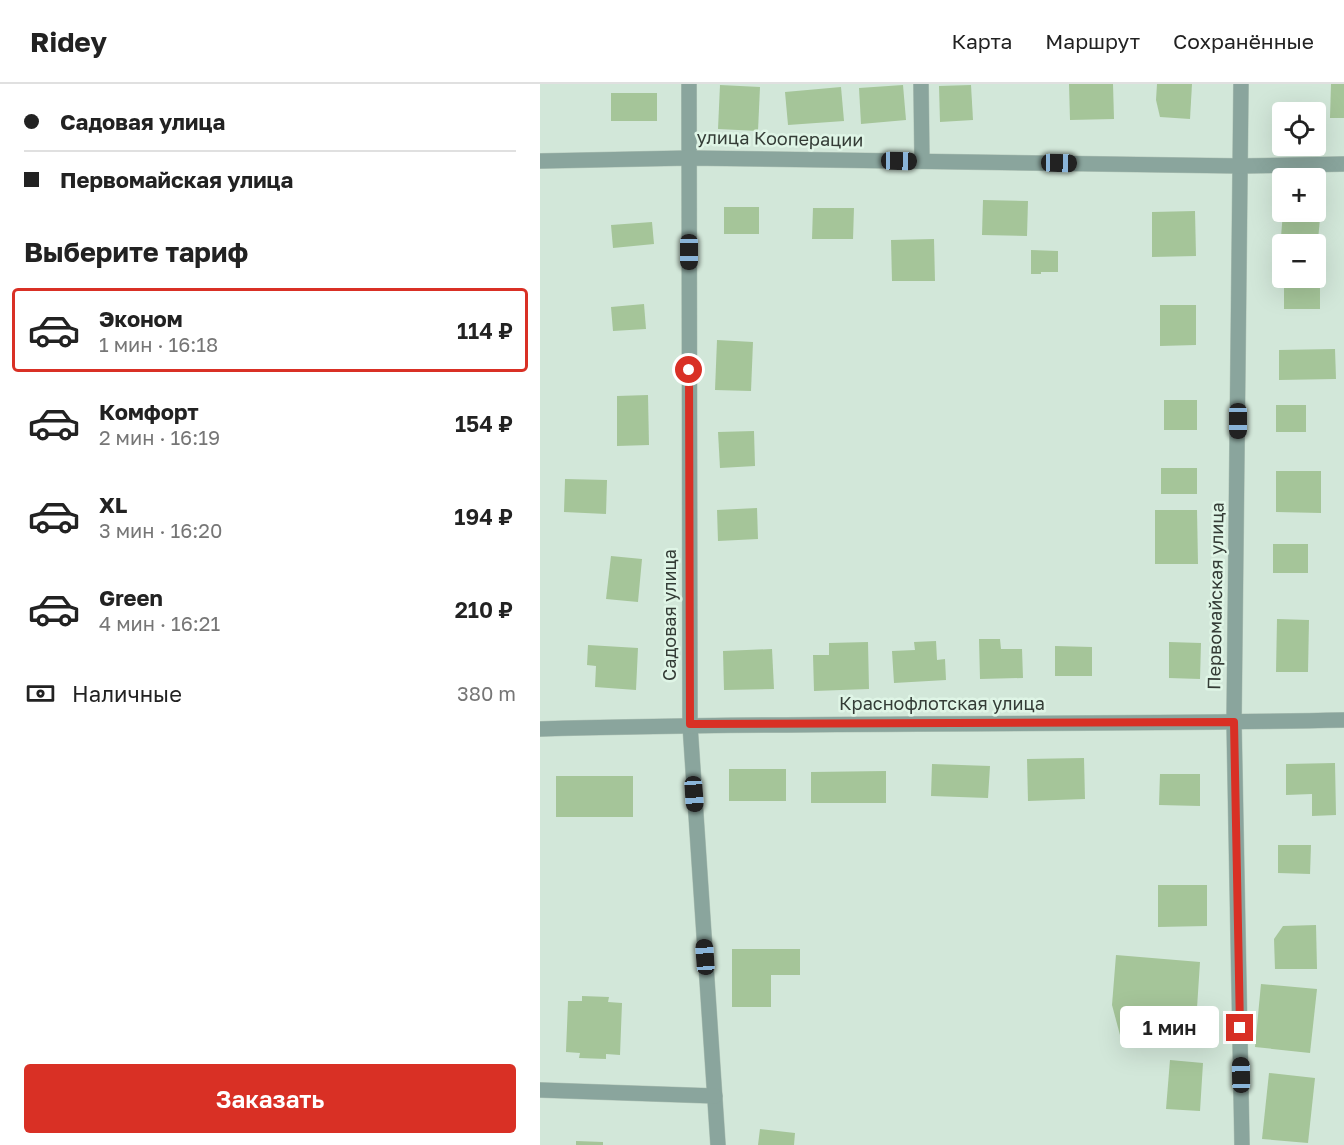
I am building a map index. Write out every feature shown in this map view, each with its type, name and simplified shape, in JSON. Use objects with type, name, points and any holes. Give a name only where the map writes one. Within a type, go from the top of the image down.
[{"type":"street","name":"Садовая улица","points":[[689,84],[690,724],[718,1145]]},
{"type":"street","points":[[921,84],[922,161]]},
{"type":"street","name":"Первомайская улица","points":[[1241,84],[1234,722],[1242,1145]]},
{"type":"street","name":"улица Кооперации","points":[[540,161],[689,158],[1241,166],[1344,164]]},
{"type":"street","name":"Краснофлотская улица","points":[[540,729],[690,724],[1344,720]]},
{"type":"street","points":[[540,1090],[715,1096]]},
{"type":"building","points":[[1069,84],[1113,84],[1114,119],[1070,120]]},
{"type":"building","points":[[1157,84],[1192,84],[1190,119],[1160,117],[1156,100]]},
{"type":"building","points":[[1331,84],[1344,84],[1344,118],[1330,118]]},
{"type":"building","points":[[720,85],[760,87],[758,131],[718,129]]},
{"type":"building","points":[[903,85],[906,120],[861,124],[859,88]]},
{"type":"building","points":[[971,85],[973,120],[940,122],[939,86]]},
{"type":"building","points":[[841,87],[844,121],[788,125],[785,92]]},
{"type":"building","points":[[611,93],[657,93],[657,121],[611,121]]},
{"type":"building","points":[[983,200],[1028,201],[1027,236],[982,235]]},
{"type":"building","points":[[724,207],[759,207],[759,234],[724,234]]},
{"type":"building","points":[[813,208],[854,208],[853,239],[812,239]]},
{"type":"building","points":[[1195,211],[1196,256],[1152,257],[1152,212]]},
{"type":"building","points":[[652,222],[654,244],[613,248],[611,225]]},
{"type":"building","points":[[1282,222],[1320,222],[1319,234],[1281,234]]},
{"type":"building","points":[[934,239],[935,281],[892,281],[891,240]]},
{"type":"building","points":[[1031,250],[1058,251],[1058,272],[1031,274]]},
{"type":"building","points":[[1284,288],[1320,288],[1320,309],[1284,309]]},
{"type":"building","points":[[644,304],[646,329],[613,331],[611,307]]},
{"type":"building","points":[[1160,305],[1196,305],[1196,345],[1160,346]]},
{"type":"building","points":[[717,340],[753,342],[751,391],[715,390]]},
{"type":"building","points":[[1335,349],[1336,379],[1279,380],[1279,350]]},
{"type":"building","points":[[648,395],[649,445],[617,446],[617,396]]},
{"type":"building","points":[[1164,400],[1197,400],[1197,430],[1164,430]]},
{"type":"building","points":[[1276,405],[1306,405],[1306,432],[1276,432]]},
{"type":"building","points":[[754,431],[755,466],[720,468],[718,432]]},
{"type":"building","points":[[1161,468],[1197,468],[1197,494],[1161,494]]},
{"type":"building","points":[[1276,471],[1321,471],[1321,513],[1276,512]]},
{"type":"building","points":[[565,479],[607,480],[606,514],[564,512]]},
{"type":"building","points":[[757,508],[758,539],[718,541],[717,510]]},
{"type":"building","points":[[1155,510],[1197,510],[1198,564],[1155,564]]},
{"type":"building","points":[[1273,544],[1308,544],[1308,573],[1273,573]]},
{"type":"building","points":[[611,556],[642,559],[638,602],[606,599]]},
{"type":"building","points":[[1277,619],[1309,620],[1308,672],[1276,672]]},
{"type":"building","points":[[979,639],[1000,639],[1001,649],[1022,649],[1023,678],[980,679]]},
{"type":"building","points":[[936,641],[937,660],[945,659],[946,680],[894,683],[892,651],[915,650],[914,642]]},
{"type":"building","points":[[868,642],[869,689],[814,691],[813,655],[829,655],[829,643]]},
{"type":"building","points":[[1169,642],[1201,643],[1200,679],[1169,678]]},
{"type":"building","points":[[588,645],[638,648],[636,690],[595,687],[596,666],[587,665]]},
{"type":"building","points":[[1055,646],[1092,647],[1092,676],[1055,676]]},
{"type":"building","points":[[772,649],[774,689],[724,690],[723,651]]},
{"type":"building","points":[[1084,758],[1085,799],[1028,801],[1027,759]]},
{"type":"building","points":[[1335,763],[1336,815],[1312,816],[1312,794],[1286,795],[1286,764]]},
{"type":"building","points":[[932,764],[990,766],[988,798],[931,796]]},
{"type":"building","points":[[729,769],[786,769],[786,801],[729,801]]},
{"type":"building","points":[[886,771],[886,803],[811,803],[811,772]]},
{"type":"building","points":[[1160,774],[1200,774],[1200,806],[1159,805]]},
{"type":"building","points":[[556,776],[633,776],[633,817],[556,817]]},
{"type":"building","points":[[1278,845],[1311,845],[1310,874],[1278,873]]},
{"type":"building","points":[[1158,885],[1207,885],[1207,926],[1158,927]]},
{"type":"building","points":[[1316,925],[1317,969],[1275,969],[1274,939],[1283,926]]},
{"type":"building","points":[[732,949],[800,949],[800,975],[771,975],[771,1007],[732,1007]]},
{"type":"building","points":[[1116,955],[1200,962],[1197,1008],[1165,1006],[1163,1038],[1120,1035],[1112,1005]]},
{"type":"building","points":[[1261,984],[1317,989],[1310,1053],[1255,1047]]},
{"type":"building","points":[[582,996],[609,997],[608,1002],[622,1003],[620,1055],[606,1054],[606,1059],[579,1058],[580,1053],[566,1052],[568,1001],[582,1001]]},
{"type":"building","points":[[1170,1060],[1203,1063],[1200,1111],[1166,1109]]},
{"type":"building","points":[[1269,1073],[1315,1078],[1308,1143],[1262,1139]]},
{"type":"building","points":[[760,1129],[795,1133],[794,1145],[758,1145]]},
{"type":"building","points":[[576,1141],[603,1142],[603,1145],[576,1145]]},
{"type":"route","points":[[689,370],[690,724],[1234,722],[1240,1028]]}]
